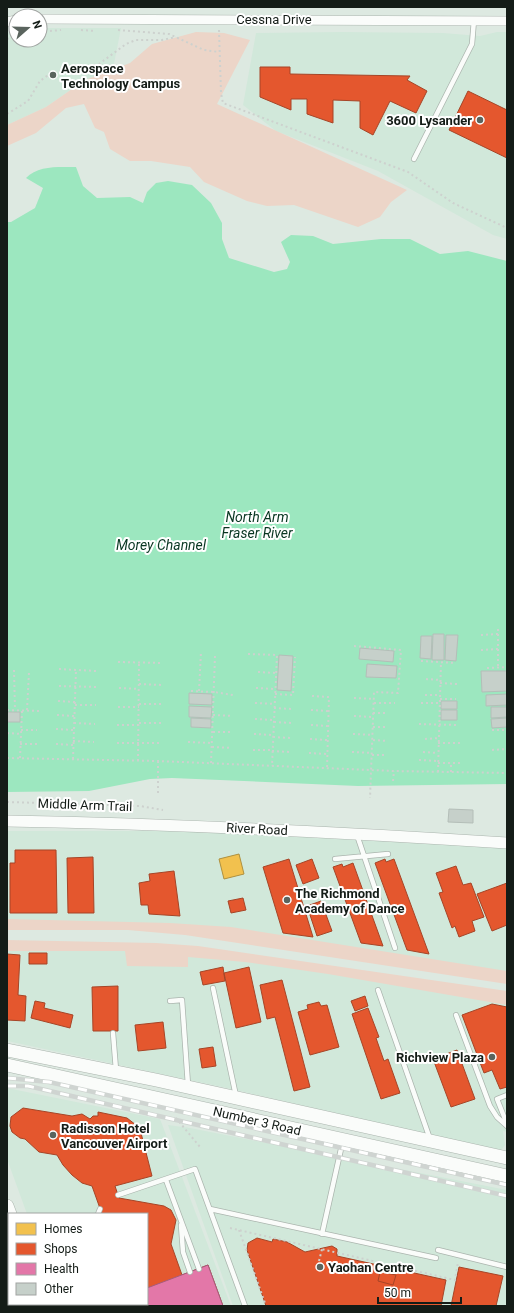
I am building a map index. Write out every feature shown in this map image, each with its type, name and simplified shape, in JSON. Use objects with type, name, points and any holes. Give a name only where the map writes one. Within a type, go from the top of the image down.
[{"type":"main road","name":"Number 3 Road","points":[[7,1050],[237,1097],[507,1158]]},
{"type":"main road","name":"Number 3 Road","points":[[7,1064],[507,1176]]},
{"type":"main road","points":[[343,1140],[346,1121]]},
{"type":"street","name":"Cessna Drive","points":[[48,19],[507,21]]},
{"type":"street","name":"River Road","points":[[7,821],[155,824],[356,833],[507,843]]},
{"type":"lane","points":[[414,159],[472,44],[474,20]]},
{"type":"lane","points":[[356,833],[395,948]]},
{"type":"lane","points":[[335,859],[363,855],[388,854]]},
{"type":"lane","points":[[213,988],[237,1097]]},
{"type":"lane","points":[[378,990],[430,1140]]},
{"type":"lane","points":[[170,1001],[182,1000],[188,1087]]},
{"type":"lane","points":[[456,1015],[490,1106],[497,1117],[507,1125]]},
{"type":"lane","points":[[113,1033],[116,1072]]},
{"type":"lane","points":[[507,1095],[497,1099],[507,1125]]},
{"type":"lane","points":[[322,1234],[343,1140]]},
{"type":"lane","points":[[118,1195],[195,1170],[245,1306]]},
{"type":"lane","points":[[166,1180],[199,1269]]},
{"type":"lane","points":[[210,1209],[436,1258],[438,1250],[507,1267]]},
{"type":"lane","points":[[181,1222],[183,1252],[190,1272]]},
{"type":"path","points":[[219,29],[221,93],[223,103],[408,172],[453,203],[507,228]]},
{"type":"path","points":[[48,31],[63,30]]},
{"type":"path","points":[[79,30],[95,31]]},
{"type":"path","points":[[118,30],[169,34],[204,50],[220,52]]},
{"type":"path","points":[[7,114],[28,101],[40,81],[50,73],[99,64],[126,44],[136,40],[162,40],[176,37]]},
{"type":"path","points":[[498,629],[498,667]]},
{"type":"path","points":[[481,635],[498,634]]},
{"type":"path","points":[[354,646],[401,650],[398,693],[374,692],[370,798]]},
{"type":"path","points":[[481,650],[498,650]]},
{"type":"path","points":[[199,691],[200,652]]},
{"type":"path","points":[[248,654],[277,655],[272,766]]},
{"type":"path","points":[[211,763],[216,656]]},
{"type":"path","points":[[275,694],[293,695],[295,656]]},
{"type":"path","points":[[421,661],[456,663]]},
{"type":"path","points":[[118,662],[163,663]]},
{"type":"path","points":[[438,772],[441,662]]},
{"type":"path","points":[[138,761],[139,663]]},
{"type":"path","points":[[487,668],[507,667]]},
{"type":"path","points":[[59,669],[96,671]]},
{"type":"path","points":[[14,670],[15,710]]},
{"type":"path","points":[[73,759],[76,670]]},
{"type":"path","points":[[27,710],[29,672]]},
{"type":"path","points":[[258,672],[276,673]]},
{"type":"path","points":[[426,680],[440,680]]},
{"type":"path","points":[[440,683],[457,684]]},
{"type":"path","points":[[139,684],[162,685]]},
{"type":"path","points":[[59,686],[96,687]]},
{"type":"path","points":[[118,688],[139,689]]},
{"type":"path","points":[[256,688],[275,689]]},
{"type":"path","points":[[191,691],[233,695]]},
{"type":"path","points":[[425,695],[440,695]]},
{"type":"path","points":[[312,696],[329,697],[327,769]]},
{"type":"path","points":[[354,698],[374,699]]},
{"type":"path","points":[[440,699],[456,699]]},
{"type":"path","points":[[58,701],[96,705]]},
{"type":"path","points":[[374,702],[395,703]]},
{"type":"path","points":[[255,703],[275,704]]},
{"type":"path","points":[[421,703],[440,703]]},
{"type":"path","points":[[139,704],[162,704]]},
{"type":"path","points":[[118,707],[139,707]]},
{"type":"path","points":[[274,708],[292,709]]},
{"type":"path","points":[[7,710],[38,711]]},
{"type":"path","points":[[20,758],[22,710]]},
{"type":"path","points":[[311,710],[328,711]]},
{"type":"path","points":[[373,713],[388,713]]},
{"type":"path","points":[[57,715],[74,716]]},
{"type":"path","points":[[213,715],[233,716]]},
{"type":"path","points":[[354,716],[373,717]]},
{"type":"path","points":[[255,719],[292,723]]},
{"type":"path","points":[[118,725],[162,723]]},
{"type":"path","points":[[74,724],[95,724]]},
{"type":"path","points":[[419,724],[456,725]]},
{"type":"path","points":[[311,725],[328,726]]},
{"type":"path","points":[[373,727],[387,727]]},
{"type":"path","points":[[56,729],[74,730]]},
{"type":"path","points":[[21,730],[37,730]]},
{"type":"path","points":[[492,730],[507,730]]},
{"type":"path","points":[[213,732],[232,732]]},
{"type":"path","points":[[7,733],[21,734]]},
{"type":"path","points":[[254,734],[291,738]]},
{"type":"path","points":[[353,734],[373,735]]},
{"type":"path","points":[[425,739],[438,738]]},
{"type":"path","points":[[310,739],[328,740]]},
{"type":"path","points":[[373,740],[387,741]]},
{"type":"path","points":[[73,741],[94,742]]},
{"type":"path","points":[[188,742],[212,743]]},
{"type":"path","points":[[117,743],[161,743]]},
{"type":"path","points":[[438,743],[462,743]]},
{"type":"path","points":[[20,744],[37,744]]},
{"type":"path","points":[[56,744],[73,745]]},
{"type":"path","points":[[212,747],[232,748]]},
{"type":"path","points":[[492,750],[507,749]]},
{"type":"path","points":[[253,750],[290,752]]},
{"type":"path","points":[[352,752],[387,755]]},
{"type":"path","points":[[423,752],[438,753]]},
{"type":"path","points":[[309,753],[327,754]]},
{"type":"path","points":[[7,758],[158,761],[372,771],[507,773]]},
{"type":"path","points":[[419,760],[451,764],[462,763]]},
{"type":"path","points":[[158,761],[158,793]]},
{"type":"path","points":[[451,764],[451,772]]},
{"type":"path","points":[[393,781],[394,771]]},
{"type":"path","name":"Middle Arm Trail","points":[[7,802],[140,806],[163,810]]},
{"type":"path","points":[[176,1118],[200,1147]]},
{"type":"path","points":[[230,1228],[455,1280],[458,1261],[465,1263]]},
{"type":"path","points":[[239,1230],[257,1276],[266,1306]]},
{"type":"path","points":[[319,1261],[322,1249]]},
{"type":"shaded area","name":"Aerospace Technology Campus","points":[[48,28],[121,28],[113,69],[85,80],[46,107],[7,125],[7,33],[8,48],[48,48]]},
{"type":"shaded area","points":[[196,32],[224,33],[250,40],[217,104],[407,190],[391,202],[380,217],[358,227],[294,205],[267,206],[247,201],[204,182],[190,167],[151,161],[130,161],[110,149],[104,132],[95,128],[84,104],[66,108],[36,133],[7,146],[7,125],[46,107],[85,80],[130,63],[152,44]]},
{"type":"shaded area","points":[[497,32],[507,32],[507,239],[493,235],[378,171],[276,131],[243,105],[256,33],[443,33],[480,36]]},
{"type":"shaded area","points":[[7,831],[212,832],[507,848],[507,975],[310,943],[7,921]]},
{"type":"shaded area","points":[[7,919],[170,923],[231,927],[507,971],[507,984],[185,935],[128,930],[7,930]]},
{"type":"shaded area","points":[[7,940],[156,943],[198,946],[507,991],[507,1005],[328,974],[245,962],[188,957],[188,967],[127,966],[125,951],[7,951]]},
{"type":"shaded area","points":[[54,944],[241,958],[507,1003],[507,1132],[503,1131],[505,1145],[502,1149],[495,1150],[236,1090],[7,1041],[7,947]]},
{"type":"shaded area","points":[[7,1088],[160,1119],[231,1306],[59,1306],[148,1305],[148,1213],[27,1213],[7,1159]]},
{"type":"shaded area","points":[[168,1125],[507,1190],[507,1306],[233,1306]]},
{"type":"water","name":"North Arm Fraser River","points":[[76,167],[83,186],[97,198],[130,197],[143,203],[147,192],[156,183],[168,181],[192,185],[211,203],[222,223],[222,239],[229,258],[274,272],[287,269],[290,262],[281,242],[291,235],[313,236],[333,244],[381,239],[410,239],[440,254],[468,251],[507,261],[507,784],[358,786],[172,778],[150,779],[89,791],[7,792],[7,222],[11,222],[35,208],[43,188],[26,178],[31,174],[36,171],[49,168]]},
{"type":"building: Homes","points":[[239,854],[244,874],[224,879],[219,859]]},
{"type":"building: Homes","points":[[7,1273],[8,1294],[7,1294]]},
{"type":"building: Shops","points":[[260,67],[290,67],[290,74],[410,76],[407,80],[427,91],[416,113],[390,101],[373,135],[360,128],[360,101],[333,100],[333,123],[307,114],[307,99],[291,99],[291,110],[260,97]]},
{"type":"building: Shops","name":"3600 Lysander","points":[[468,91],[507,110],[507,158],[449,130]]},
{"type":"building: Shops","points":[[15,850],[56,850],[57,913],[10,913],[10,863],[15,863]]},
{"type":"building: Shops","points":[[93,857],[94,913],[68,913],[67,858]]},
{"type":"building: Shops","name":"The Richmond Academy of Dance","points":[[289,859],[313,937],[283,933],[263,867]]},
{"type":"building: Shops","points":[[312,859],[319,878],[303,884],[296,865]]},
{"type":"building: Shops","points":[[385,859],[386,862],[394,859],[429,954],[407,950],[375,863]]},
{"type":"building: Shops","points":[[353,863],[383,946],[361,943],[333,867],[342,864],[343,867]]},
{"type":"building: Shops","points":[[456,866],[463,885],[471,883],[484,917],[472,921],[475,931],[459,937],[455,926],[452,928],[439,893],[443,892],[436,873]]},
{"type":"building: Shops","points":[[174,871],[180,916],[149,914],[148,905],[141,905],[139,883],[150,881],[149,874]]},
{"type":"building: Shops","points":[[507,883],[507,925],[492,931],[477,894]]},
{"type":"building: Shops","points":[[243,898],[246,910],[231,913],[228,901]]},
{"type":"building: Shops","points":[[321,901],[332,931],[317,936],[307,906]]},
{"type":"building: Shops","points":[[29,953],[47,953],[47,964],[29,964]]},
{"type":"building: Shops","points":[[7,954],[20,955],[18,995],[26,996],[25,1021],[7,1020]]},
{"type":"building: Shops","points":[[223,967],[225,981],[203,985],[200,972]]},
{"type":"building: Shops","points":[[249,967],[261,1022],[236,1028],[224,973]]},
{"type":"building: Shops","points":[[282,980],[310,1087],[294,1091],[275,1017],[267,1019],[260,985]]},
{"type":"building: Shops","points":[[118,986],[118,1031],[93,1031],[92,987]]},
{"type":"building: Shops","points":[[365,996],[368,1006],[355,1011],[351,1001]]},
{"type":"building: Shops","points":[[35,1001],[45,1003],[44,1008],[73,1015],[70,1028],[31,1018]]},
{"type":"building: Shops","points":[[319,1002],[321,1006],[327,1005],[339,1047],[310,1055],[298,1012],[308,1009],[307,1005]]},
{"type":"building: Shops","name":"Richview Plaza","points":[[492,1004],[507,1007],[507,1087],[500,1089],[492,1070],[484,1073],[462,1015]]},
{"type":"building: Shops","points":[[368,1008],[379,1037],[376,1038],[384,1061],[388,1059],[400,1093],[381,1099],[352,1014]]},
{"type":"building: Shops","points":[[163,1022],[166,1048],[138,1051],[135,1025]]},
{"type":"building: Shops","points":[[213,1047],[216,1066],[202,1068],[199,1049]]},
{"type":"building: Shops","points":[[457,1050],[475,1099],[451,1107],[433,1059]]},
{"type":"building: Shops","points":[[23,1108],[72,1116],[82,1114],[90,1119],[93,1116],[98,1116],[98,1112],[127,1118],[136,1125],[141,1133],[152,1176],[115,1186],[119,1198],[164,1206],[171,1210],[176,1220],[171,1244],[182,1275],[208,1265],[223,1306],[96,1306],[148,1305],[148,1213],[102,1213],[92,1186],[82,1183],[72,1175],[57,1155],[39,1152],[25,1139],[20,1138],[12,1132],[10,1126],[11,1117]]},
{"type":"building: Shops","name":"Yaohan Centre","points":[[257,1238],[272,1242],[273,1239],[287,1242],[305,1252],[332,1246],[337,1249],[337,1256],[446,1280],[441,1306],[266,1306],[247,1250],[248,1243]]},
{"type":"building: Shops","points":[[459,1267],[503,1276],[496,1306],[451,1306]]},
{"type":"building: Shops","points":[[380,1272],[396,1275],[393,1285],[378,1281]]},
{"type":"building: Shops","points":[[7,1294],[8,1305],[17,1306],[7,1306]]},
{"type":"building: Health","points":[[208,1265],[223,1306],[96,1306],[148,1305],[148,1288]]},
{"type":"building: Other","points":[[433,634],[444,634],[444,660],[432,660]]},
{"type":"building: Other","points":[[446,635],[458,635],[456,661],[445,660]]},
{"type":"building: Other","points":[[421,636],[432,636],[431,659],[420,658]]},
{"type":"building: Other","points":[[360,648],[394,651],[393,662],[359,659]]},
{"type":"building: Other","points":[[279,655],[293,656],[291,691],[277,690]]},
{"type":"building: Other","points":[[367,664],[397,666],[396,678],[366,677]]},
{"type":"building: Other","points":[[481,671],[507,671],[507,691],[482,692]]},
{"type":"building: Other","points":[[189,693],[212,694],[212,705],[189,704]]},
{"type":"building: Other","points":[[507,694],[507,705],[486,706],[486,695]]},
{"type":"building: Other","points":[[441,701],[457,701],[457,709],[441,709]]},
{"type":"building: Other","points":[[189,706],[212,707],[211,718],[189,717]]},
{"type":"building: Other","points":[[491,707],[507,707],[507,717],[491,718]]},
{"type":"building: Other","points":[[441,710],[457,710],[457,720],[441,720]]},
{"type":"building: Other","points":[[7,712],[20,712],[20,722],[7,722]]},
{"type":"building: Other","points":[[191,718],[211,719],[211,728],[191,727]]},
{"type":"building: Other","points":[[507,718],[507,727],[492,728],[491,719]]},
{"type":"building: Other","points":[[449,809],[473,810],[473,823],[448,822]]},
{"type":"railway","points":[[7,1078],[49,1082],[507,1185]]},
{"type":"railway","points":[[7,1086],[28,1086],[507,1196]]},
{"type":"place","name":"Aerospace Technology Campus","points":[[53,75]]},
{"type":"place","name":"3600 Lysander","points":[[480,120]]},
{"type":"place","name":"The Richmond Academy of Dance","points":[[287,900]]},
{"type":"place","name":"Richview Plaza","points":[[492,1057]]},
{"type":"place","name":"Radisson Hotel Vancouver Airport","points":[[53,1135]]},
{"type":"place","name":"Yaohan Centre","points":[[320,1267]]},
{"type":"water label","name":"Morey Channel","points":[[161,545]]}]
